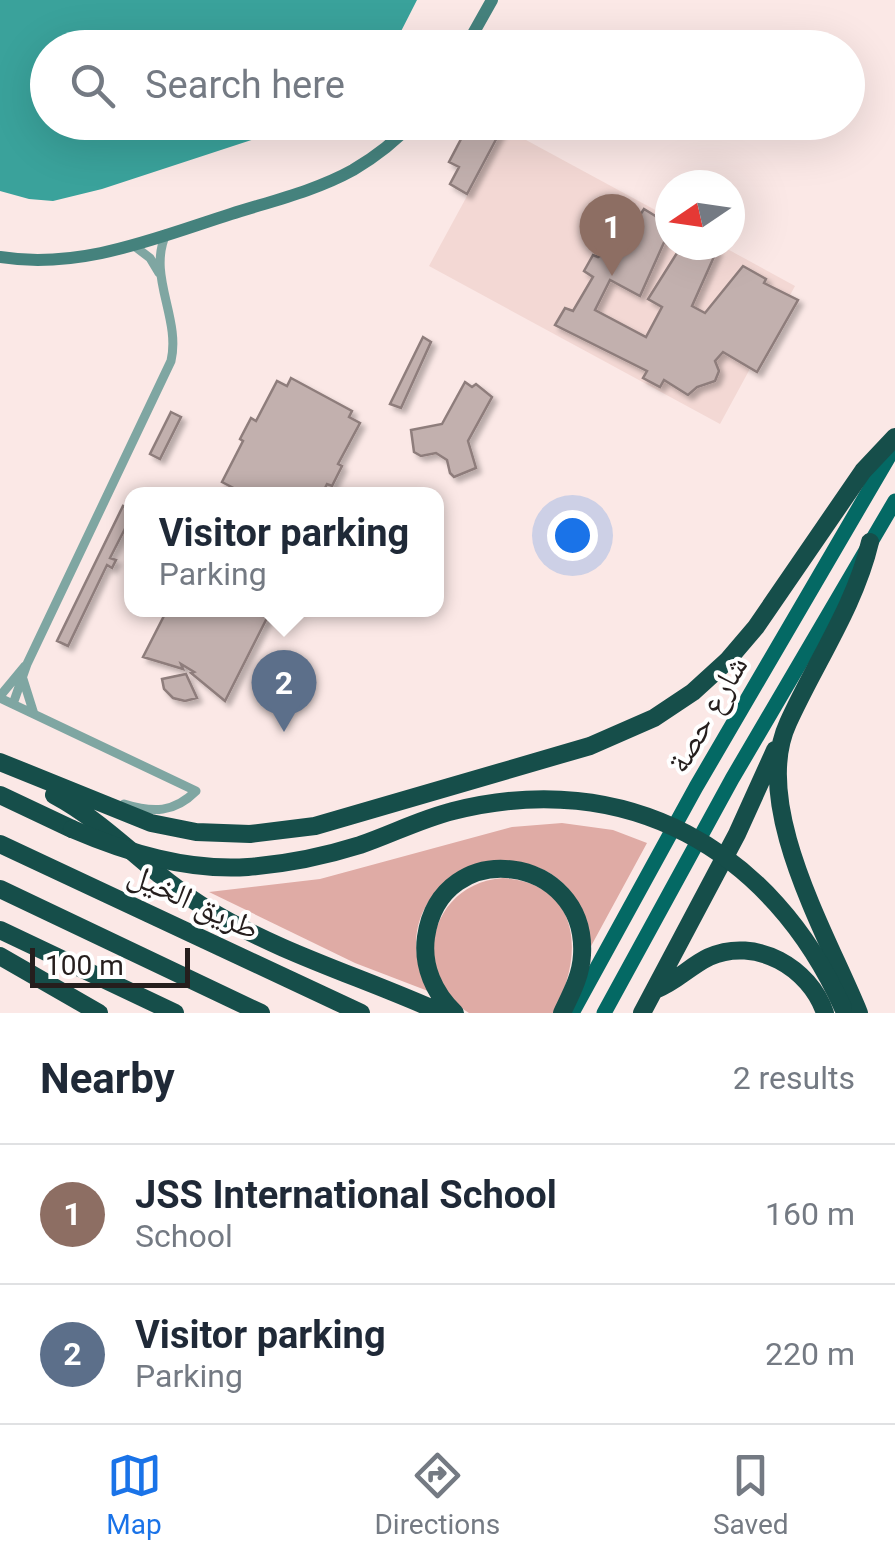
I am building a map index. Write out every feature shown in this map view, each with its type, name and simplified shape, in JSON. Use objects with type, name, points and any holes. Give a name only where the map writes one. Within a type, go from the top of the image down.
[{"type":"highway","points":[[0,764],[163,827],[214,834],[268,834],[362,812],[568,753],[633,729],[674,706],[727,662],[756,627],[863,471],[895,437]]},
{"type":"highway","points":[[649,1000],[737,834],[858,582],[870,542]]},
{"type":"highway","points":[[785,728],[778,789],[788,845],[859,1013]]},
{"type":"highway","points":[[0,764],[96,821],[172,886],[221,918],[442,1013]]},
{"type":"highway","points":[[0,795],[72,829],[142,855],[230,868],[316,856],[358,846],[443,814],[526,798],[577,801],[626,810],[699,840],[771,895],[818,957],[845,1013]]},
{"type":"highway","name":"طريق الخيل","points":[[0,844],[362,1013]]},
{"type":"highway","points":[[455,1013],[438,993],[428,969],[428,925],[438,902],[453,886],[472,874],[515,868],[554,887],[579,924],[582,962],[572,1004],[562,1013]]},
{"type":"highway","points":[[0,888],[261,1013]]},
{"type":"highway","points":[[0,930],[174,1013]]},
{"type":"highway","points":[[649,1000],[706,958],[749,951],[779,960],[802,975],[812,985],[825,1013]]},
{"type":"highway","points":[[0,956],[99,1013]]},
{"type":"main road","name":"شارع حصة","points":[[572,1004],[590,983],[696,786],[895,446]]},
{"type":"main road","name":"شارع حصة","points":[[604,1013],[742,762],[895,502]]},
{"type":"street","points":[[475,30],[492,0]]},
{"type":"street","points":[[0,257],[67,259],[132,245],[330,182],[373,157],[392,140]]},
{"type":"street","points":[[160,276],[160,254],[166,234]]},
{"type":"street","points":[[73,792],[160,811],[178,806],[196,790],[0,697],[27,664],[172,361],[175,333],[160,276],[150,258],[132,245]]},
{"type":"street","points":[[12,704],[27,664]]},
{"type":"street","points":[[24,679],[34,714]]},
{"type":"shaded area","points":[[497,140],[526,140],[655,210],[655,260],[745,259],[795,286],[720,424],[429,266]]},
{"type":"shaded area","points":[[562,823],[613,830],[647,843],[590,948],[578,902],[552,874],[518,862],[482,865],[449,880],[425,908],[416,945],[428,991],[355,963],[209,892],[320,879],[512,827]]},
{"type":"shaded area","points":[[503,878],[529,883],[549,894],[570,927],[570,970],[553,1013],[469,1013],[450,996],[438,976],[433,954],[435,933],[444,913],[458,896],[478,884]]},
{"type":"water","points":[[0,0],[417,0],[402,30],[30,30],[30,140],[251,140],[53,201],[0,191]]},
{"type":"building","points":[[461,140],[496,140],[467,194],[450,184],[459,167],[449,162]]},
{"type":"building","points":[[644,209],[655,216],[656,260],[640,296],[610,280],[595,310],[646,337],[662,307],[648,299],[673,260],[713,260],[692,306],[705,313],[743,266],[766,279],[764,283],[798,300],[757,372],[723,352],[715,361],[719,371],[715,381],[688,395],[664,380],[660,387],[643,378],[647,371],[555,325],[565,308],[573,311],[593,277],[584,271],[593,255],[598,257],[608,251],[614,254]]},
{"type":"building","points":[[423,337],[431,342],[401,408],[390,404]]},
{"type":"building","points":[[291,378],[352,411],[349,417],[360,423],[338,464],[342,466],[332,486],[232,487],[222,482],[251,418],[256,421],[277,381],[287,386]]},
{"type":"building","points":[[465,382],[472,387],[476,384],[492,397],[468,441],[476,468],[454,477],[447,460],[436,453],[421,456],[414,452],[411,430],[442,424]]},
{"type":"building","points":[[171,412],[181,417],[160,459],[150,454]]},
{"type":"building","points":[[124,506],[124,531],[110,558],[116,560],[112,568],[107,565],[68,646],[57,641]]},
{"type":"building","points":[[163,617],[267,617],[225,701],[181,664],[183,669],[143,657]]},
{"type":"building","points":[[186,674],[197,698],[173,698],[164,689],[162,679]]},
{"type":"place","name":"JSS International School","points":[[612,276]]},
{"type":"place","name":"Visitor parking","points":[[284,732]]}]
